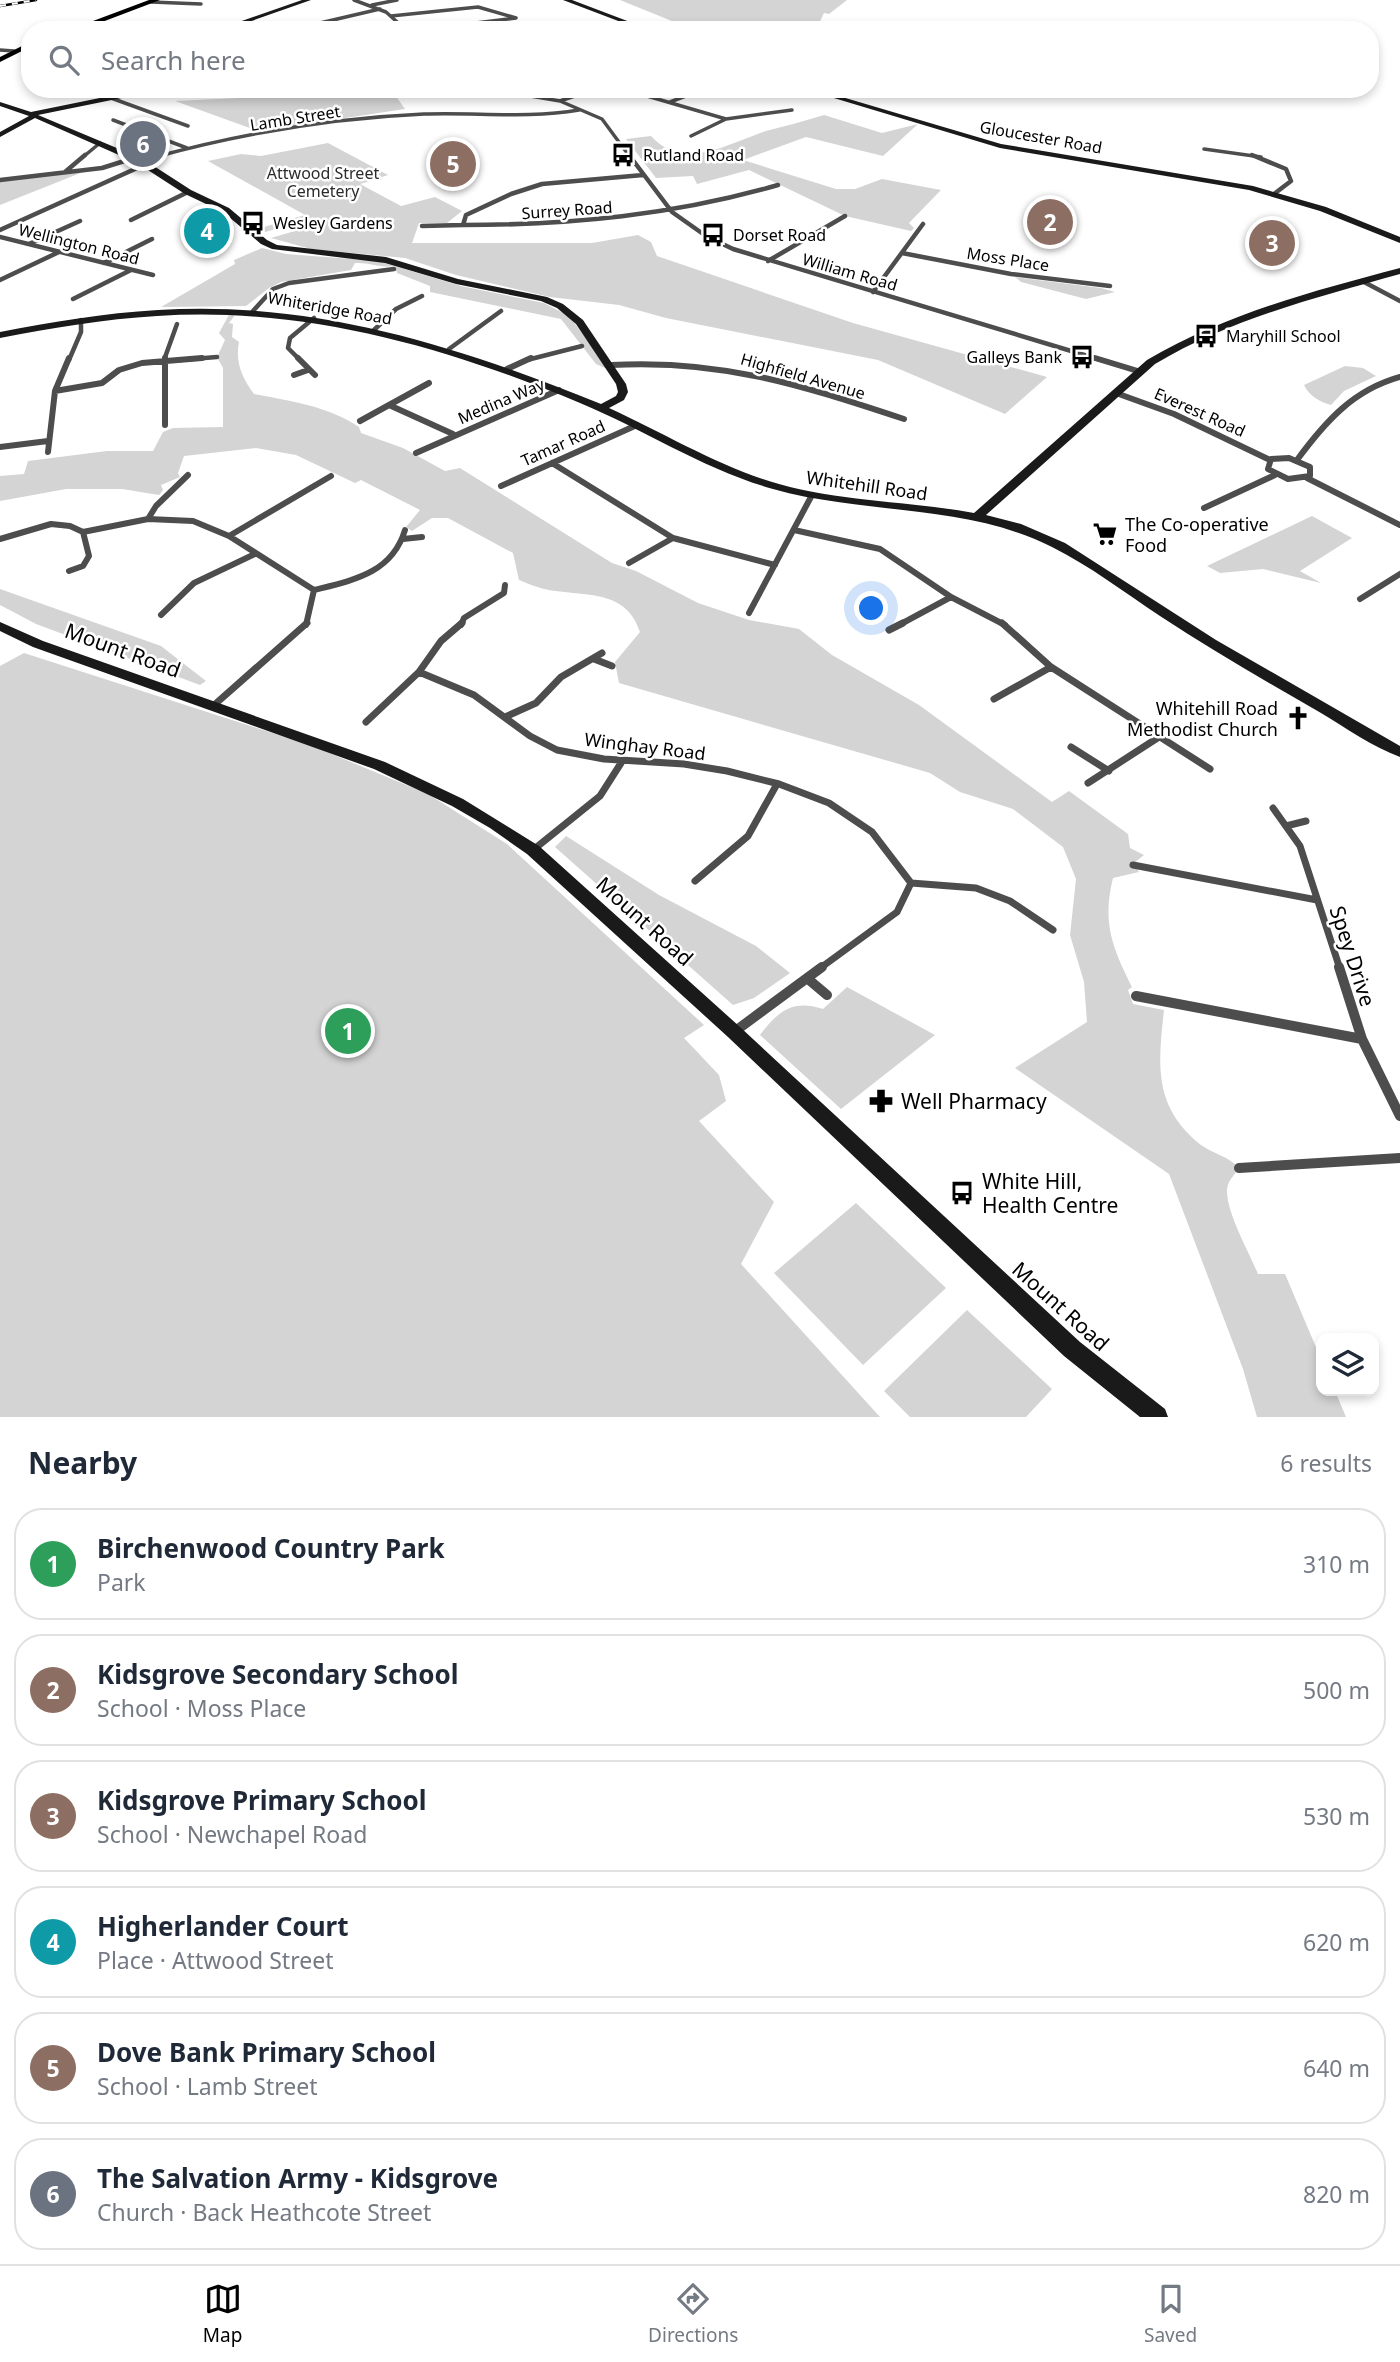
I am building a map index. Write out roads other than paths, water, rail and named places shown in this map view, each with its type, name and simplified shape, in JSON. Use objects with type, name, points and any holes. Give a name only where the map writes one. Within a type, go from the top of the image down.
[{"type":"main road","points":[[100,21],[153,1]]},
{"type":"main road","points":[[0,60],[21,48]]},
{"type":"street","points":[[246,21],[308,0]]},
{"type":"street","points":[[354,0],[380,9],[396,21]]},
{"type":"street","points":[[371,5],[397,0]]},
{"type":"street","points":[[476,0],[478,7]]},
{"type":"street","points":[[565,0],[623,21]]},
{"type":"street","points":[[153,1],[201,4]]},
{"type":"street","points":[[391,16],[478,7],[515,16],[507,21]]},
{"type":"street","points":[[329,21],[380,9]]},
{"type":"street","points":[[0,50],[14,51]]},
{"type":"street","points":[[0,135],[33,115],[116,98]]},
{"type":"street","points":[[537,98],[581,110]]},
{"type":"street","points":[[559,102],[570,98]]},
{"type":"street","points":[[656,98],[726,119]]},
{"type":"street","points":[[670,102],[680,98]]},
{"type":"street","name":"Gloucester Road","points":[[837,98],[1000,146],[1180,174],[1274,194],[1400,240]]},
{"type":"street","points":[[111,99],[188,126]]},
{"type":"street","points":[[3,105],[140,161],[188,192],[226,210],[264,242],[275,247],[386,260],[456,281],[524,294],[560,306],[580,322],[611,365],[623,392],[620,398],[601,408]]},
{"type":"street","name":"William Road","points":[[581,110],[602,119],[672,212],[706,236],[768,261],[1141,372]]},
{"type":"street","name":"Lamb Street","points":[[140,161],[187,148],[400,116],[513,117],[581,110]]},
{"type":"street","points":[[691,136],[726,119],[792,110]]},
{"type":"street","points":[[113,120],[187,148]]},
{"type":"street","points":[[65,172],[100,143]]},
{"type":"street","points":[[1201,149],[1241,152],[1286,169],[1291,181],[1274,194]]},
{"type":"street","points":[[0,180],[140,161]]},
{"type":"street","points":[[0,230],[140,161]]},
{"type":"street","points":[[463,225],[466,215],[498,203],[510,194],[548,184],[643,175]]},
{"type":"street","name":"Surrey Road","points":[[422,226],[584,224],[672,212],[778,185]]},
{"type":"street","points":[[131,220],[188,192]]},
{"type":"street","points":[[149,211],[160,213]]},
{"type":"street","points":[[768,261],[845,216]]},
{"type":"street","points":[[28,244],[80,221]]},
{"type":"street","points":[[873,292],[923,223]]},
{"type":"street","name":"Wellington Road","points":[[0,237],[153,275]]},
{"type":"street","points":[[104,263],[152,239]]},
{"type":"street","points":[[0,280],[60,252]]},
{"type":"street","name":"Moss Place","points":[[902,253],[1011,274],[1110,286]]},
{"type":"street","points":[[361,264],[363,271]]},
{"type":"street","points":[[253,311],[281,286],[314,277],[394,268]]},
{"type":"street","points":[[74,299],[131,270]]},
{"type":"street","points":[[976,517],[1116,393],[1181,342],[1213,328],[1400,271]]},
{"type":"street","points":[[1364,282],[1400,301]]},
{"type":"street","points":[[374,330],[396,309],[422,296]]},
{"type":"street","points":[[399,301],[408,303]]},
{"type":"street","name":"Whiteridge Road","points":[[0,335],[81,320],[170,311],[253,311],[314,318],[449,349],[507,369],[601,408]]},
{"type":"street","points":[[449,349],[501,311]]},
{"type":"street","points":[[493,316],[502,318]]},
{"type":"street","points":[[314,318],[290,338],[288,348],[315,374]]},
{"type":"street","points":[[48,452],[55,391],[80,332],[81,320]]},
{"type":"street","points":[[166,425],[164,360],[177,324]]},
{"type":"street","points":[[507,369],[541,354],[582,346]]},
{"type":"street","points":[[55,391],[92,386],[102,383],[118,370],[164,360],[217,357]]},
{"type":"street","name":"Highfield Avenue","points":[[611,365],[698,363],[753,371],[904,419]]},
{"type":"street","points":[[294,375],[308,370]]},
{"type":"street","points":[[1297,460],[1333,413],[1349,398],[1373,385],[1400,377]]},
{"type":"street","points":[[360,421],[429,383]]},
{"type":"street","name":"Medina Way","points":[[416,453],[453,434],[518,411],[559,390]]},
{"type":"street","name":"Everest Road","points":[[1116,393],[1174,414],[1270,460]]},
{"type":"street","name":"Medina Way","points":[[389,405],[453,434]]},
{"type":"street","name":"Whitehill Road","points":[[601,408],[740,475],[780,489],[976,517],[1018,527],[1055,544],[1189,629],[1400,752]]},
{"type":"street","name":"Tamar Road","points":[[501,486],[637,425]]},
{"type":"street","points":[[0,447],[48,441]]},
{"type":"street","points":[[1307,478],[1312,473],[1311,469],[1297,460],[1281,457],[1270,460],[1268,469],[1275,475],[1292,480],[1307,478],[1400,524]]},
{"type":"street","points":[[552,463],[673,538],[775,565]]},
{"type":"street","points":[[148,519],[153,507],[184,483],[188,475]]},
{"type":"street","points":[[229,536],[329,475],[340,480]]},
{"type":"street","points":[[1204,508],[1275,475]]},
{"type":"street","points":[[749,613],[812,495]]},
{"type":"street","points":[[0,539],[51,524],[70,526],[83,532],[148,519],[193,521],[229,536],[314,590],[365,576],[388,564],[402,546],[405,530]]},
{"type":"street","points":[[794,530],[880,549],[951,597],[1006,625],[1052,667],[1210,769]]},
{"type":"street","points":[[69,571],[83,566],[89,556],[83,532]]},
{"type":"street","points":[[403,539],[422,537]]},
{"type":"street","points":[[629,563],[673,538]]},
{"type":"street","points":[[161,615],[194,583],[255,554]]},
{"type":"street","points":[[83,566],[90,571]]},
{"type":"street","points":[[1360,598],[1400,574]]},
{"type":"street","points":[[366,722],[419,672],[441,641],[459,628],[464,618],[504,593],[505,585]]},
{"type":"street","points":[[213,706],[307,624],[314,590]]},
{"type":"street","points":[[889,630],[951,597]]},
{"type":"street","name":"Mount Road","points":[[0,626],[38,644],[306,736],[434,787],[489,819],[533,850],[734,1032],[1062,1339],[1157,1417]]},
{"type":"street","points":[[505,717],[536,702],[561,677],[602,653]]},
{"type":"street","points":[[594,659],[612,666]]},
{"type":"street","points":[[994,699],[1052,667]]},
{"type":"street","name":"Winghay Road","points":[[419,672],[465,690],[526,735],[555,749],[621,762],[687,764],[777,784],[830,805],[863,823],[887,847],[911,883]]},
{"type":"street","points":[[1088,783],[1159,737]]},
{"type":"street","points":[[1071,747],[1109,771]]},
{"type":"street","points":[[533,850],[600,796],[621,762]]},
{"type":"street","points":[[695,881],[748,836],[777,784]]},
{"type":"street","name":"Spey Drive","points":[[1273,808],[1300,846],[1362,1039],[1400,1116]]},
{"type":"street","points":[[1286,826],[1306,821]]},
{"type":"street","points":[[1133,865],[1317,900]]},
{"type":"street","points":[[734,1032],[897,912],[911,883],[976,888],[1010,901],[1053,930]]},
{"type":"street","points":[[808,979],[827,995]]},
{"type":"street","points":[[1136,996],[1362,1039]]},
{"type":"street","points":[[1239,1168],[1400,1158]]},
{"type":"railway","points":[[0,6],[36,0]]},
{"type":"place","name":"The Salvation Army - Kidsgrove","points":[[143,144]]},
{"type":"place","name":"Rutland Road","points":[[623,155]]},
{"type":"place","name":"Dove Bank Primary School","points":[[453,164]]},
{"type":"place","name":"Kidsgrove Secondary School","points":[[1050,222]]},
{"type":"place","name":"Wesley Gardens","points":[[253,223]]},
{"type":"place","name":"Higherlander Court","points":[[207,231]]},
{"type":"place","name":"Dorset Road","points":[[713,235]]},
{"type":"place","name":"Kidsgrove Primary School","points":[[1272,243]]},
{"type":"place","name":"Maryhill School","points":[[1206,336]]},
{"type":"place","name":"Galleys Bank","points":[[1082,357]]},
{"type":"place","name":"The Co-operative Food","points":[[1105,534]]},
{"type":"place","name":"Whitehill Road Methodist Church","points":[[1298,718]]},
{"type":"place","name":"Birchenwood Country Park","points":[[348,1031]]},
{"type":"place","name":"Well Pharmacy","points":[[881,1101]]},
{"type":"place","name":"White Hill, Health Centre","points":[[962,1193]]},
{"type":"park label","name":"Attwood Street Cemetery","points":[[323,182]]}]
